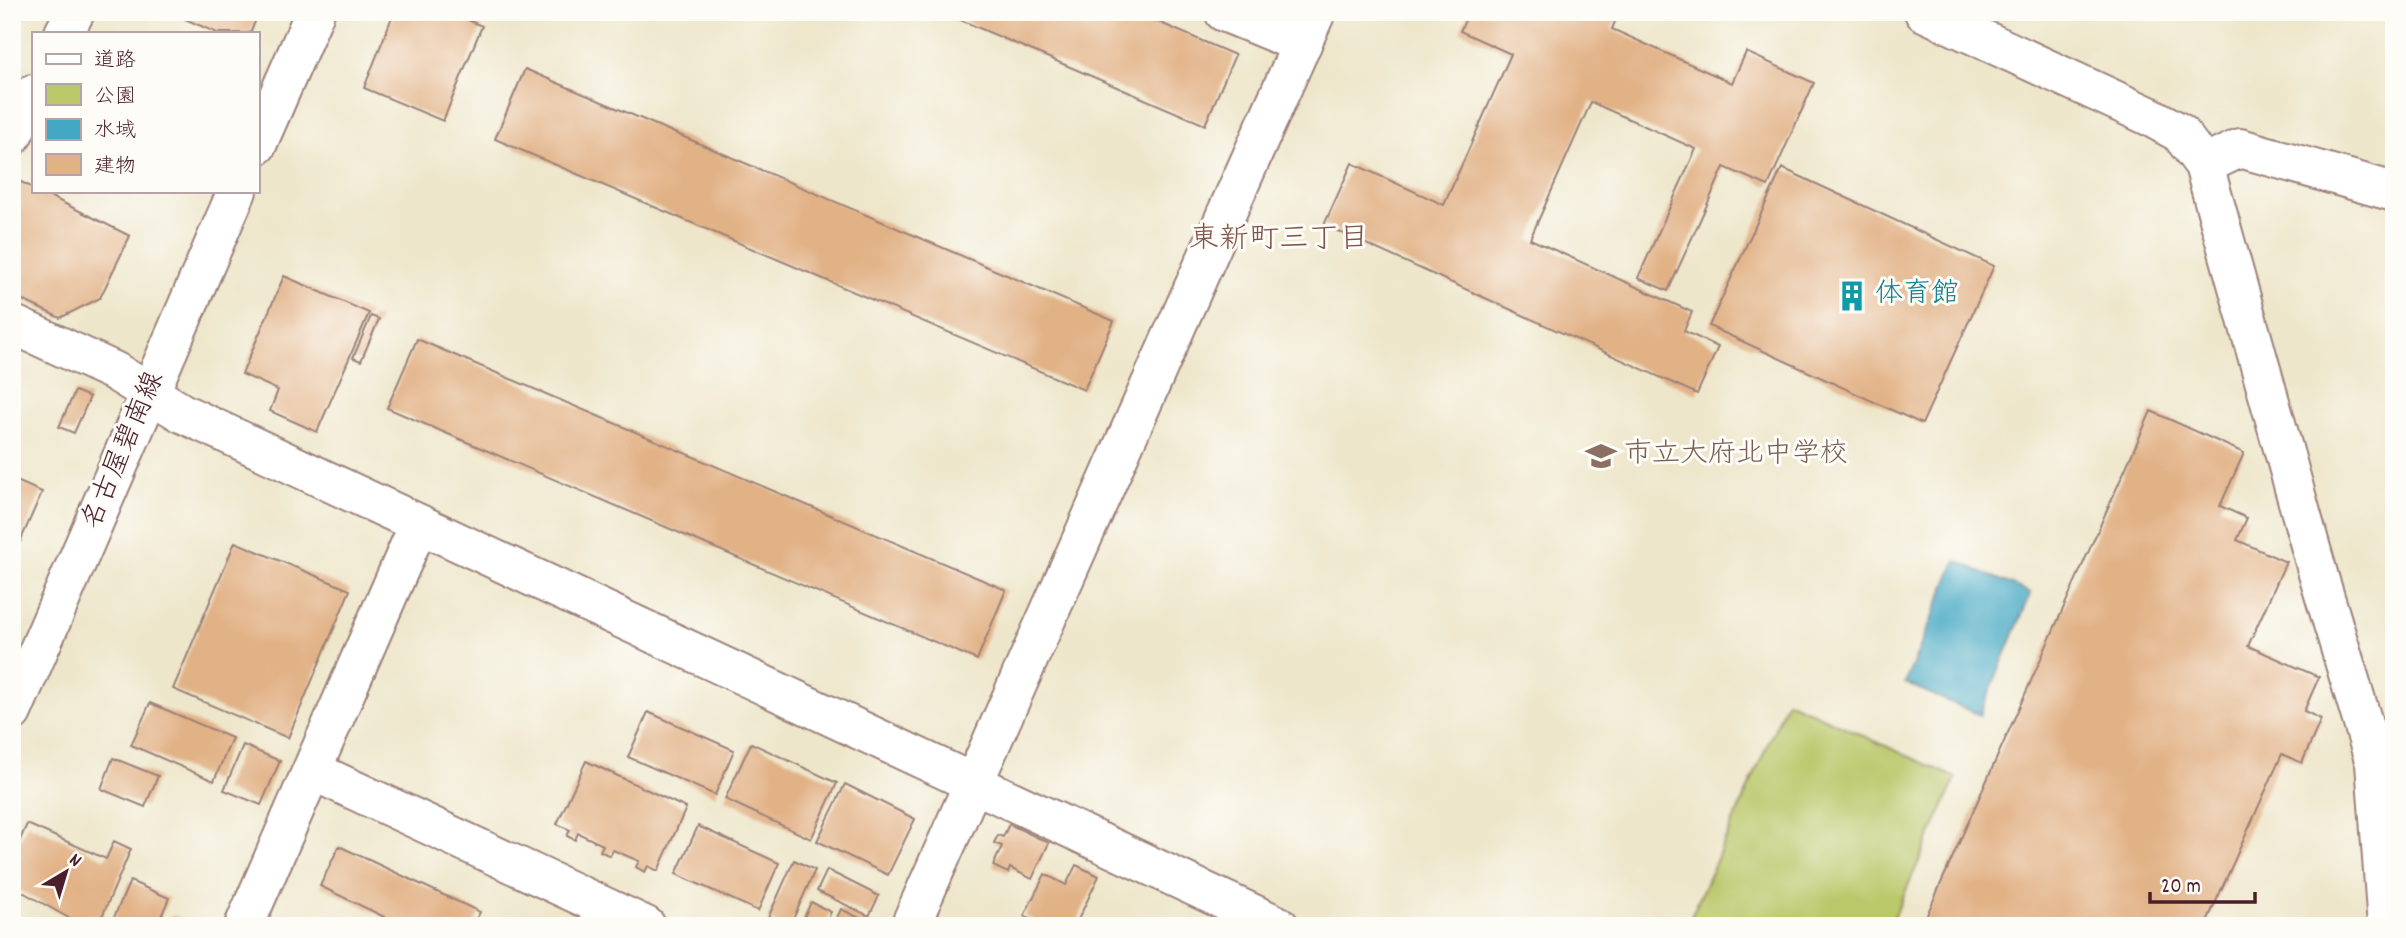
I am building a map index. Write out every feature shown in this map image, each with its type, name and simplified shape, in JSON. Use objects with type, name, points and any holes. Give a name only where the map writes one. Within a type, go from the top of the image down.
[{"type":"street","points":[[65,32],[75,12]]},
{"type":"street","points":[[259,140],[315,12]]},
{"type":"street","points":[[909,926],[1309,28],[1224,12]]},
{"type":"street","points":[[1924,12],[2180,133],[2204,165],[2320,581],[2375,763],[2387,926]]},
{"type":"street","points":[[12,135],[32,96]]},
{"type":"street","points":[[2204,165],[2240,149],[2394,192]]},
{"type":"street","name":"名古屋碧南線","points":[[12,712],[237,192]]},
{"type":"street","points":[[12,324],[114,371],[182,413],[1279,926]]},
{"type":"street","points":[[244,926],[419,524]]},
{"type":"street","points":[[313,771],[646,926]]},
{"type":"green space","points":[[1787,701],[1956,778],[1890,926],[1687,926]]},
{"type":"water","points":[[1956,561],[2031,593],[1980,715],[1905,683]]},
{"type":"building","points":[[188,12],[259,13],[250,32],[215,32],[185,19]]},
{"type":"building","points":[[394,12],[449,12],[482,26],[443,121],[364,88]]},
{"type":"building","points":[[942,12],[1135,12],[1235,55],[1205,125]]},
{"type":"building","points":[[1469,12],[1619,12],[1612,29],[1732,83],[1746,52],[1814,83],[1768,186],[1724,167],[1668,291],[1638,278],[1696,149],[1591,102],[1530,239],[1692,312],[1684,331],[1718,347],[1697,394],[1324,225],[1352,163],[1444,205],[1511,54],[1460,31]]},
{"type":"building","points":[[525,69],[1114,321],[1084,390],[495,139]]},
{"type":"building","name":"体育館","points":[[1782,168],[1994,266],[1922,424],[1709,326]]},
{"type":"building","points":[[13,178],[32,187],[32,192],[41,192],[130,236],[100,298],[60,318],[12,295]]},
{"type":"building","points":[[284,276],[369,313],[317,432],[270,411],[278,390],[242,374]]},
{"type":"building","points":[[371,316],[379,319],[361,361],[353,358]]},
{"type":"building","points":[[417,339],[1006,590],[977,660],[387,408]]},
{"type":"building","points":[[75,391],[90,397],[74,433],[59,427]]},
{"type":"building","points":[[2151,411],[2244,453],[2220,506],[2247,518],[2237,540],[2286,562],[2248,646],[2319,677],[2304,711],[2321,719],[2302,763],[2282,754],[2205,926],[1922,926]]},
{"type":"building","points":[[12,479],[42,492],[12,560]]},
{"type":"building","points":[[235,542],[350,590],[288,738],[173,689]]},
{"type":"building","points":[[150,703],[232,738],[214,781],[131,745]]},
{"type":"building","points":[[648,712],[734,750],[715,795],[628,757]]},
{"type":"building","points":[[751,743],[837,783],[811,839],[725,799]]},
{"type":"building","points":[[243,745],[280,761],[261,805],[224,790]]},
{"type":"building","points":[[113,758],[158,776],[145,807],[101,789]]},
{"type":"building","points":[[586,761],[686,808],[658,871],[648,866],[645,872],[636,867],[639,861],[613,850],[610,856],[600,851],[603,845],[578,833],[575,840],[567,836],[570,830],[557,824]]},
{"type":"building","points":[[845,784],[915,819],[888,875],[817,841]]},
{"type":"building","points":[[27,824],[106,859],[114,841],[131,849],[98,926],[83,926],[12,886],[12,858]]},
{"type":"building","points":[[1009,824],[1049,843],[1032,879],[1010,868],[1008,873],[993,866],[1002,846],[994,843],[998,835],[1003,837]]},
{"type":"building","points":[[698,826],[779,863],[758,911],[676,874]]},
{"type":"building","points":[[339,846],[480,912],[473,926],[403,926],[320,886]]},
{"type":"building","points":[[794,860],[815,870],[790,926],[779,926],[767,920]]},
{"type":"building","points":[[1076,865],[1099,876],[1075,926],[1045,926],[1024,916],[1045,874],[1066,885]]},
{"type":"building","points":[[827,870],[879,896],[869,916],[817,891]]},
{"type":"building","points":[[130,881],[169,898],[157,926],[110,926]]},
{"type":"building","points":[[811,902],[831,912],[825,926],[800,926]]},
{"type":"building","points":[[841,909],[876,926],[833,926]]},
{"type":"building","points":[[173,915],[200,926],[169,926]]},
{"type":"place","name":"体育館","points":[[1852,296]]},
{"type":"place","name":"市立大府北中学校","points":[[1601,456]]},
{"type":"district","name":"東新町三丁目","points":[[1279,241]]}]
